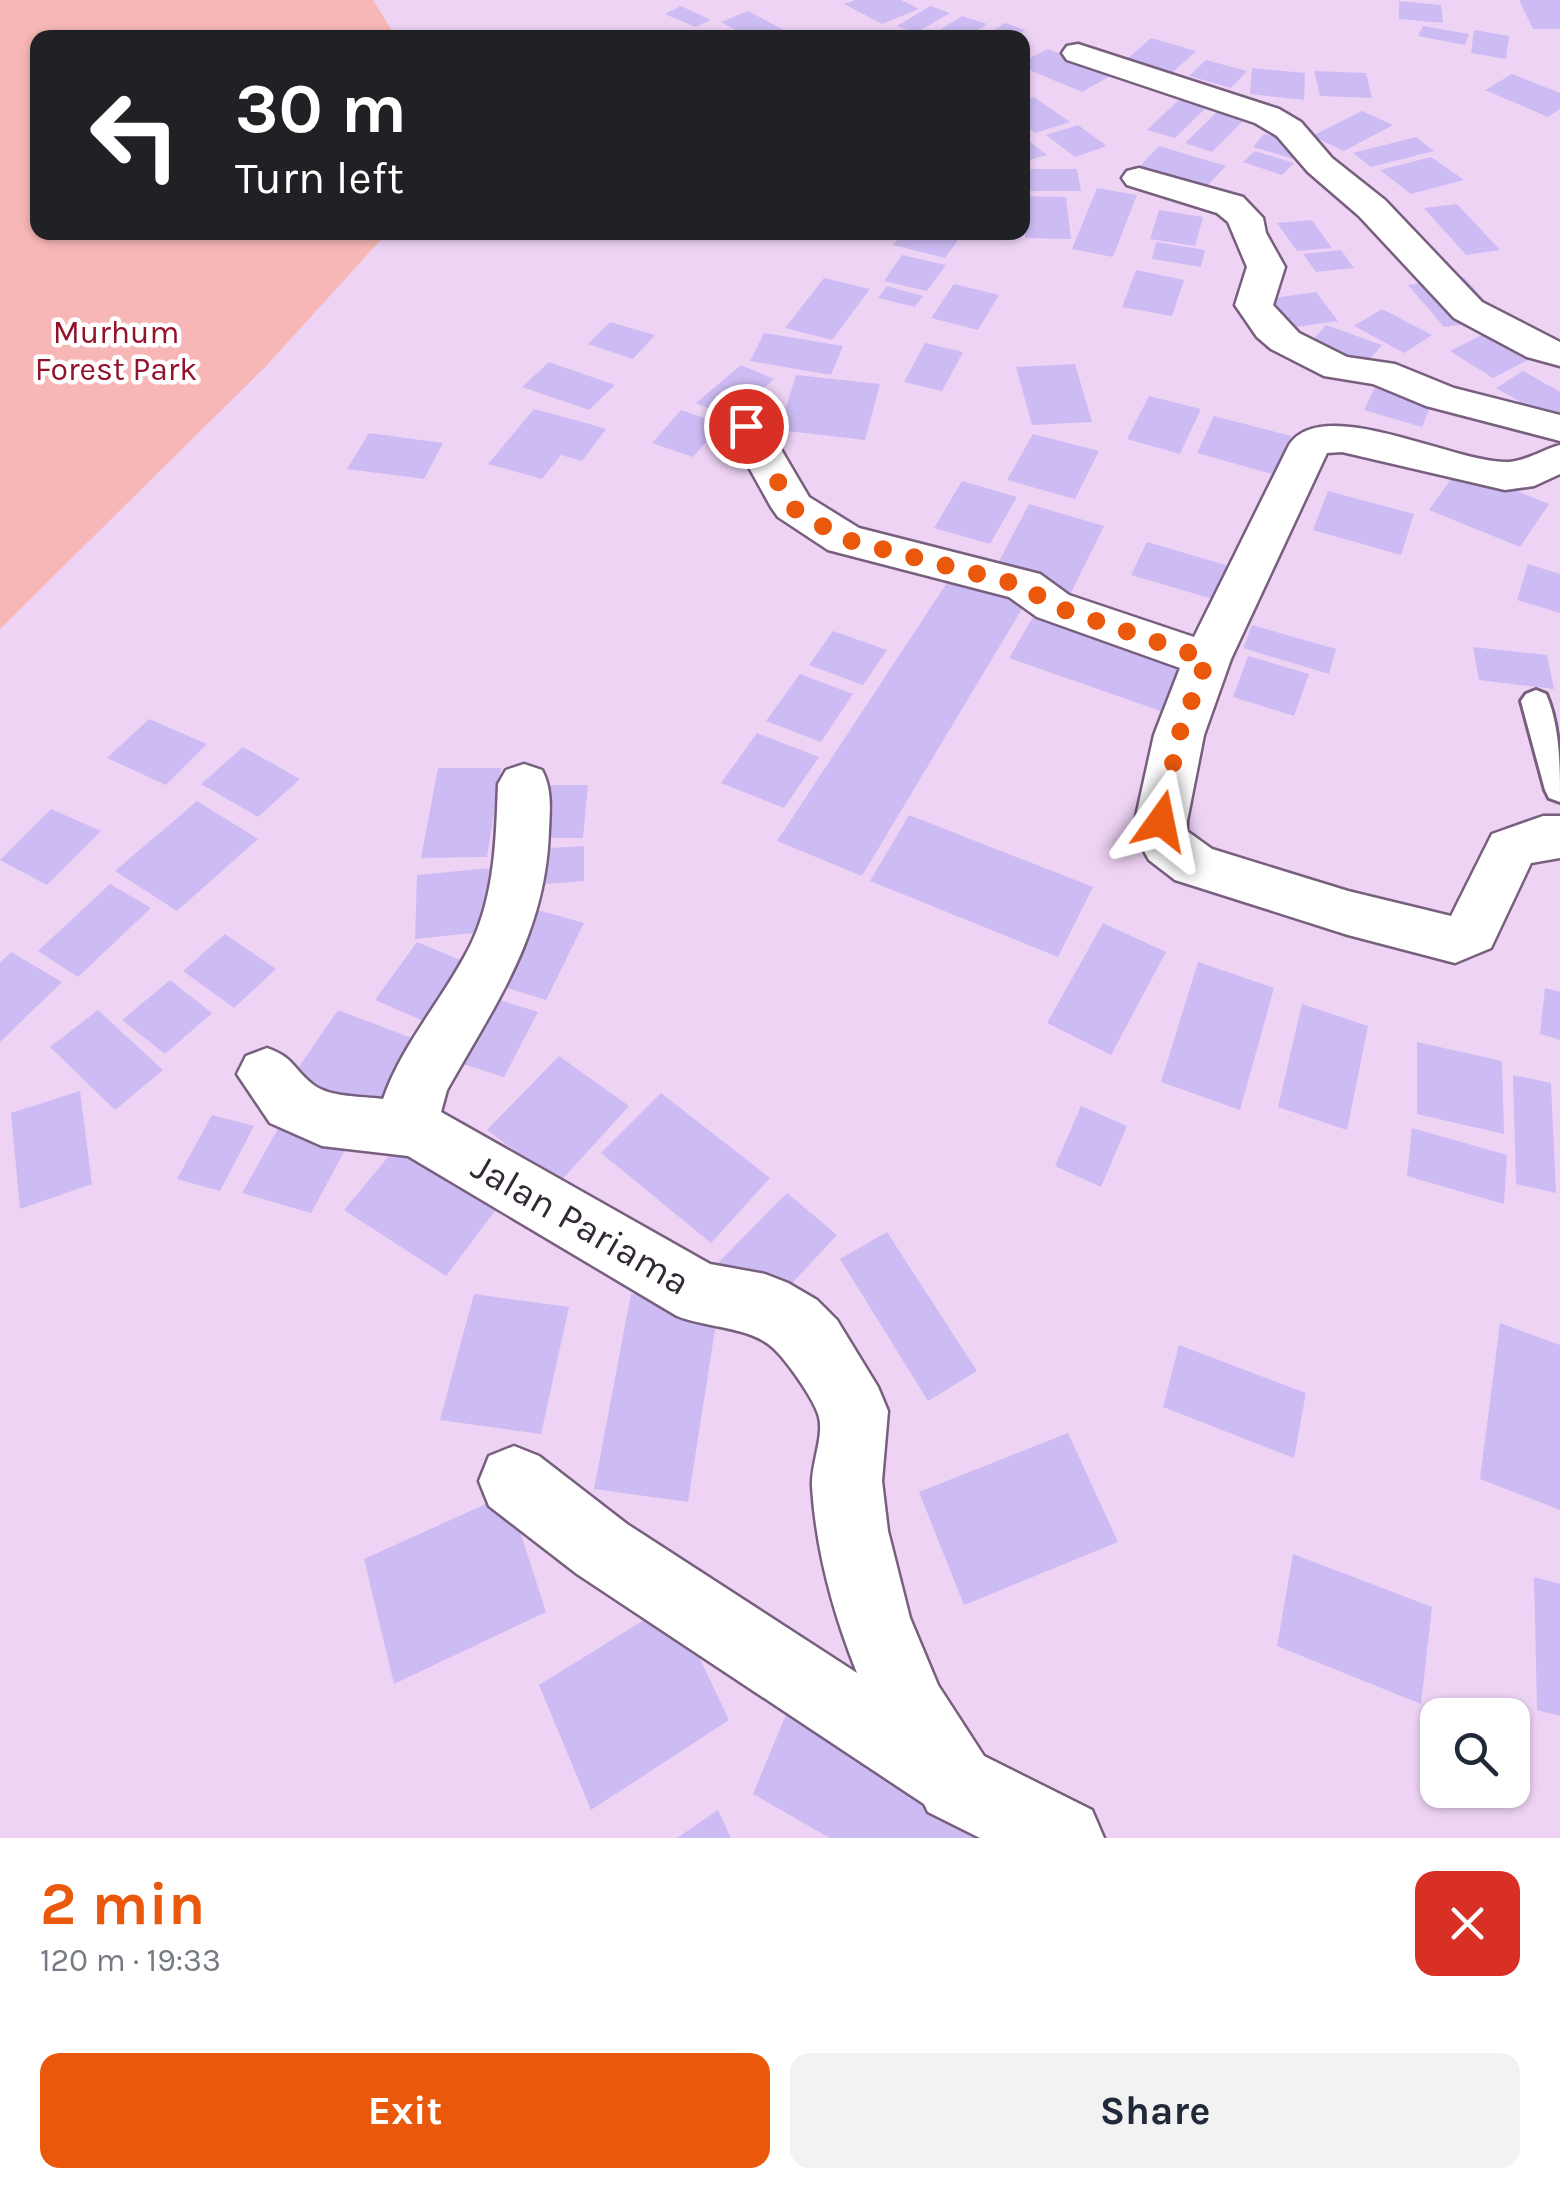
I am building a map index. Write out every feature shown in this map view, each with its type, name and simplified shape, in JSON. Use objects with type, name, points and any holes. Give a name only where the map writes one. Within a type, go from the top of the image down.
[{"type":"street","points":[[1078,53],[1267,116],[1289,129],[1320,165],[1372,208],[1468,310],[1541,349],[1560,354]]},
{"type":"street","points":[[1140,178],[1230,204],[1241,211],[1266,266],[1254,305],[1270,329],[1285,341],[1338,368],[1381,372],[1551,436],[1519,476],[1342,439],[1321,438],[1310,445],[1207,659],[1179,735],[1161,821],[1161,834],[1168,846],[1194,865],[1348,913],[1456,940],[1471,932],[1512,849],[1543,837],[1560,837]]},
{"type":"street","points":[[746,426],[793,508],[844,539],[1024,586],[1053,606],[1207,659]]},
{"type":"street","points":[[267,1074],[291,1104],[322,1118],[418,1130],[410,1108],[414,1094],[483,976],[511,912],[524,784]]},
{"type":"street","name":"Jalan Pariama","points":[[418,1130],[700,1294],[765,1306],[794,1323],[813,1343],[854,1411],[849,1498],[852,1532],[873,1620],[910,1712],[956,1784]]},
{"type":"street","points":[[514,1482],[602,1549],[956,1784],[1064,1838]]},
{"type":"lane","points":[[1536,700],[1560,790]]},
{"type":"green space","name":"Murhum Forest Park","points":[[0,0],[373,0],[392,30],[30,30],[30,240],[381,240],[267,365],[0,629]]},
{"type":"building","points":[[855,0],[901,0],[919,9],[882,24],[844,4]]},
{"type":"building","points":[[1519,0],[1560,0],[1560,29],[1533,29]]},
{"type":"building","points":[[1399,1],[1441,5],[1443,23],[1399,19]]},
{"type":"building","points":[[681,6],[711,20],[695,27],[665,14]]},
{"type":"building","points":[[930,6],[950,13],[921,30],[897,26]]},
{"type":"building","points":[[748,11],[784,30],[736,30],[721,22]]},
{"type":"building","points":[[962,16],[987,24],[978,30],[940,30]]},
{"type":"building","points":[[1005,23],[1025,30],[994,30]]},
{"type":"building","points":[[1423,26],[1469,34],[1465,45],[1418,36]]},
{"type":"building","points":[[1474,30],[1509,36],[1506,59],[1471,53]]},
{"type":"building","points":[[1151,38],[1196,51],[1172,73],[1126,60]]},
{"type":"building","points":[[1048,49],[1112,75],[1082,92],[1030,70],[1030,58]]},
{"type":"building","points":[[1206,60],[1247,71],[1231,88],[1189,76]]},
{"type":"building","points":[[1252,68],[1305,73],[1304,100],[1250,94]]},
{"type":"building","points":[[1314,71],[1366,73],[1372,98],[1320,96]]},
{"type":"building","points":[[1512,74],[1560,93],[1560,109],[1548,117],[1485,90]]},
{"type":"building","points":[[1183,96],[1210,104],[1175,138],[1147,130]]},
{"type":"building","points":[[1030,98],[1070,122],[1035,133],[1030,130]]},
{"type":"building","points":[[1221,108],[1248,116],[1212,152],[1185,143]]},
{"type":"building","points":[[1362,111],[1393,125],[1344,151],[1312,136]]},
{"type":"building","points":[[1078,125],[1107,146],[1075,157],[1046,135]]},
{"type":"building","points":[[1264,134],[1325,151],[1314,165],[1253,147]]},
{"type":"building","points":[[1416,137],[1434,151],[1371,167],[1353,153]]},
{"type":"building","points":[[1030,142],[1047,155],[1030,160]]},
{"type":"building","points":[[1159,146],[1226,166],[1207,186],[1140,166]]},
{"type":"building","points":[[1255,151],[1294,163],[1282,175],[1243,162]]},
{"type":"building","points":[[1431,157],[1464,180],[1411,194],[1380,170]]},
{"type":"building","points":[[1030,169],[1077,169],[1081,191],[1030,191]]},
{"type":"building","points":[[1097,188],[1137,195],[1113,257],[1072,249]]},
{"type":"building","points":[[1030,196],[1066,197],[1071,239],[1030,238]]},
{"type":"building","points":[[1457,204],[1500,250],[1466,255],[1424,208]]},
{"type":"building","points":[[1159,210],[1203,217],[1195,246],[1150,239]]},
{"type":"building","points":[[1312,220],[1332,248],[1297,251],[1277,223]]},
{"type":"building","points":[[897,240],[958,240],[945,258],[893,245]]},
{"type":"building","points":[[1156,242],[1205,250],[1201,267],[1152,259]]},
{"type":"building","points":[[1341,250],[1354,268],[1316,272],[1303,254]]},
{"type":"building","points":[[902,255],[946,265],[927,291],[884,281]]},
{"type":"building","points":[[1136,270],[1184,280],[1172,316],[1122,307]]},
{"type":"building","points":[[1464,277],[1501,319],[1444,327],[1408,285]]},
{"type":"building","points":[[824,278],[870,289],[832,340],[785,328]]},
{"type":"building","points":[[954,284],[999,295],[978,330],[931,318]]},
{"type":"building","points":[[887,286],[923,296],[915,307],[878,298]]},
{"type":"building","points":[[1316,292],[1338,321],[1282,329],[1260,300]]},
{"type":"building","points":[[1382,309],[1432,335],[1404,353],[1354,326]]},
{"type":"building","points":[[610,322],[655,335],[633,359],[588,344]]},
{"type":"building","points":[[1504,324],[1547,350],[1493,378],[1450,351]]},
{"type":"building","points":[[1326,325],[1382,345],[1359,372],[1303,351]]},
{"type":"building","points":[[764,333],[843,346],[831,375],[750,361]]},
{"type":"building","points":[[925,343],[963,352],[942,391],[904,382]]},
{"type":"building","points":[[549,362],[615,385],[589,410],[522,387]]},
{"type":"building","points":[[1075,364],[1092,422],[1032,425],[1016,367]]},
{"type":"building","points":[[741,365],[774,379],[730,418],[696,403]]},
{"type":"building","points":[[1523,371],[1560,392],[1560,425],[1496,388]]},
{"type":"building","points":[[796,375],[880,384],[865,440],[779,430]]},
{"type":"building","points":[[1380,376],[1436,392],[1422,427],[1364,410]]},
{"type":"building","points":[[1149,396],[1201,409],[1180,454],[1127,439]]},
{"type":"building","points":[[534,409],[606,429],[582,461],[561,455],[542,479],[488,464]]},
{"type":"building","points":[[681,410],[722,424],[693,457],[652,443]]},
{"type":"building","points":[[1214,416],[1291,436],[1276,475],[1197,453]]},
{"type":"building","points":[[369,433],[443,443],[424,479],[347,469]]},
{"type":"building","points":[[1033,434],[1099,451],[1075,499],[1007,480]]},
{"type":"building","points":[[1459,468],[1549,504],[1520,547],[1429,510]]},
{"type":"building","points":[[962,481],[1017,497],[990,544],[934,528]]},
{"type":"building","points":[[1328,491],[1414,514],[1401,555],[1313,530]]},
{"type":"building","points":[[1029,504],[1104,526],[1071,593],[994,571]]},
{"type":"building","points":[[1147,542],[1236,568],[1223,602],[1131,575]]},
{"type":"building","points":[[1528,564],[1560,574],[1560,613],[1517,600]]},
{"type":"building","points":[[956,569],[1031,594],[862,876],[777,841]]},
{"type":"building","points":[[1036,612],[1201,669],[1178,717],[1009,658]]},
{"type":"building","points":[[1252,625],[1336,649],[1329,674],[1243,648]]},
{"type":"building","points":[[833,631],[887,650],[863,685],[809,665]]},
{"type":"building","points":[[1473,647],[1547,655],[1554,689],[1479,680]]},
{"type":"building","points":[[1248,656],[1309,674],[1294,716],[1233,697]]},
{"type":"building","points":[[800,674],[853,694],[821,742],[766,721]]},
{"type":"building","points":[[149,719],[207,744],[166,785],[107,758]]},
{"type":"building","points":[[757,733],[819,757],[784,808],[721,783]]},
{"type":"building","points":[[243,747],[300,779],[258,817],[201,784]]},
{"type":"building","points":[[438,768],[501,768],[487,857],[421,858]]},
{"type":"building","points":[[536,785],[588,785],[583,838],[529,838]]},
{"type":"building","points":[[197,801],[258,839],[177,911],[115,871]]},
{"type":"building","points":[[51,809],[101,831],[47,885],[0,860]]},
{"type":"building","points":[[909,815],[1093,887],[1058,957],[870,881]]},
{"type":"building","points":[[584,846],[584,881],[532,885],[533,849]]},
{"type":"building","points":[[502,867],[503,930],[415,939],[417,875]]},
{"type":"building","points":[[110,884],[151,908],[78,977],[38,951]]},
{"type":"building","points":[[534,909],[584,923],[546,1000],[494,984]]},
{"type":"building","points":[[1103,923],[1166,952],[1111,1055],[1047,1023]]},
{"type":"building","points":[[225,934],[276,969],[234,1008],[183,971]]},
{"type":"building","points":[[417,942],[482,969],[440,1028],[375,1000]]},
{"type":"building","points":[[11,952],[62,982],[0,1042],[0,963]]},
{"type":"building","points":[[1198,962],[1274,988],[1240,1110],[1161,1082]]},
{"type":"building","points":[[170,980],[212,1013],[165,1054],[122,1020]]},
{"type":"building","points":[[1545,988],[1560,992],[1560,1040],[1540,1034]]},
{"type":"building","points":[[491,997],[538,1012],[504,1077],[456,1062]]},
{"type":"building","points":[[1302,1004],[1368,1026],[1347,1130],[1278,1107]]},
{"type":"building","points":[[98,1010],[163,1070],[115,1110],[50,1047]]},
{"type":"building","points":[[338,1010],[427,1044],[383,1114],[292,1077]]},
{"type":"building","points":[[1417,1042],[1502,1061],[1504,1134],[1417,1114]]},
{"type":"building","points":[[559,1056],[629,1106],[558,1184],[487,1130]]},
{"type":"building","points":[[1513,1075],[1551,1083],[1556,1193],[1516,1184]]},
{"type":"building","points":[[80,1091],[92,1184],[20,1209],[11,1113]]},
{"type":"building","points":[[661,1093],[770,1178],[711,1243],[601,1153]]},
{"type":"building","points":[[1081,1106],[1127,1126],[1101,1187],[1055,1166]]},
{"type":"building","points":[[212,1115],[254,1126],[220,1191],[177,1179]]},
{"type":"building","points":[[285,1116],[352,1137],[311,1213],[242,1193]]},
{"type":"building","points":[[1412,1128],[1507,1155],[1504,1204],[1407,1176]]},
{"type":"building","points":[[398,1145],[498,1207],[446,1276],[344,1210]]},
{"type":"building","points":[[787,1193],[837,1235],[770,1307],[718,1263]]},
{"type":"building","points":[[887,1232],[977,1371],[928,1401],[840,1259]]},
{"type":"building","points":[[474,1294],[569,1307],[541,1434],[440,1420]]},
{"type":"building","points":[[631,1294],[719,1304],[688,1502],[594,1489]]},
{"type":"building","points":[[1500,1323],[1560,1345],[1560,1510],[1480,1479]]},
{"type":"building","points":[[1179,1345],[1306,1393],[1294,1458],[1163,1407]]},
{"type":"building","points":[[1068,1433],[1118,1542],[964,1605],[919,1492]]},
{"type":"building","points":[[508,1494],[546,1612],[394,1684],[364,1559]]},
{"type":"building","points":[[1293,1554],[1432,1607],[1420,1704],[1277,1646]]},
{"type":"building","points":[[1534,1577],[1560,1584],[1560,1716],[1537,1710]]},
{"type":"building","points":[[673,1602],[729,1720],[591,1810],[539,1685]]},
{"type":"building","points":[[790,1705],[1011,1838],[830,1838],[753,1794]]},
{"type":"building","points":[[718,1810],[731,1838],[677,1838]]},
{"type":"route","points":[[746,426],[793,508],[844,539],[1024,586],[1053,606],[1207,659],[1179,735],[1161,821]]}]
